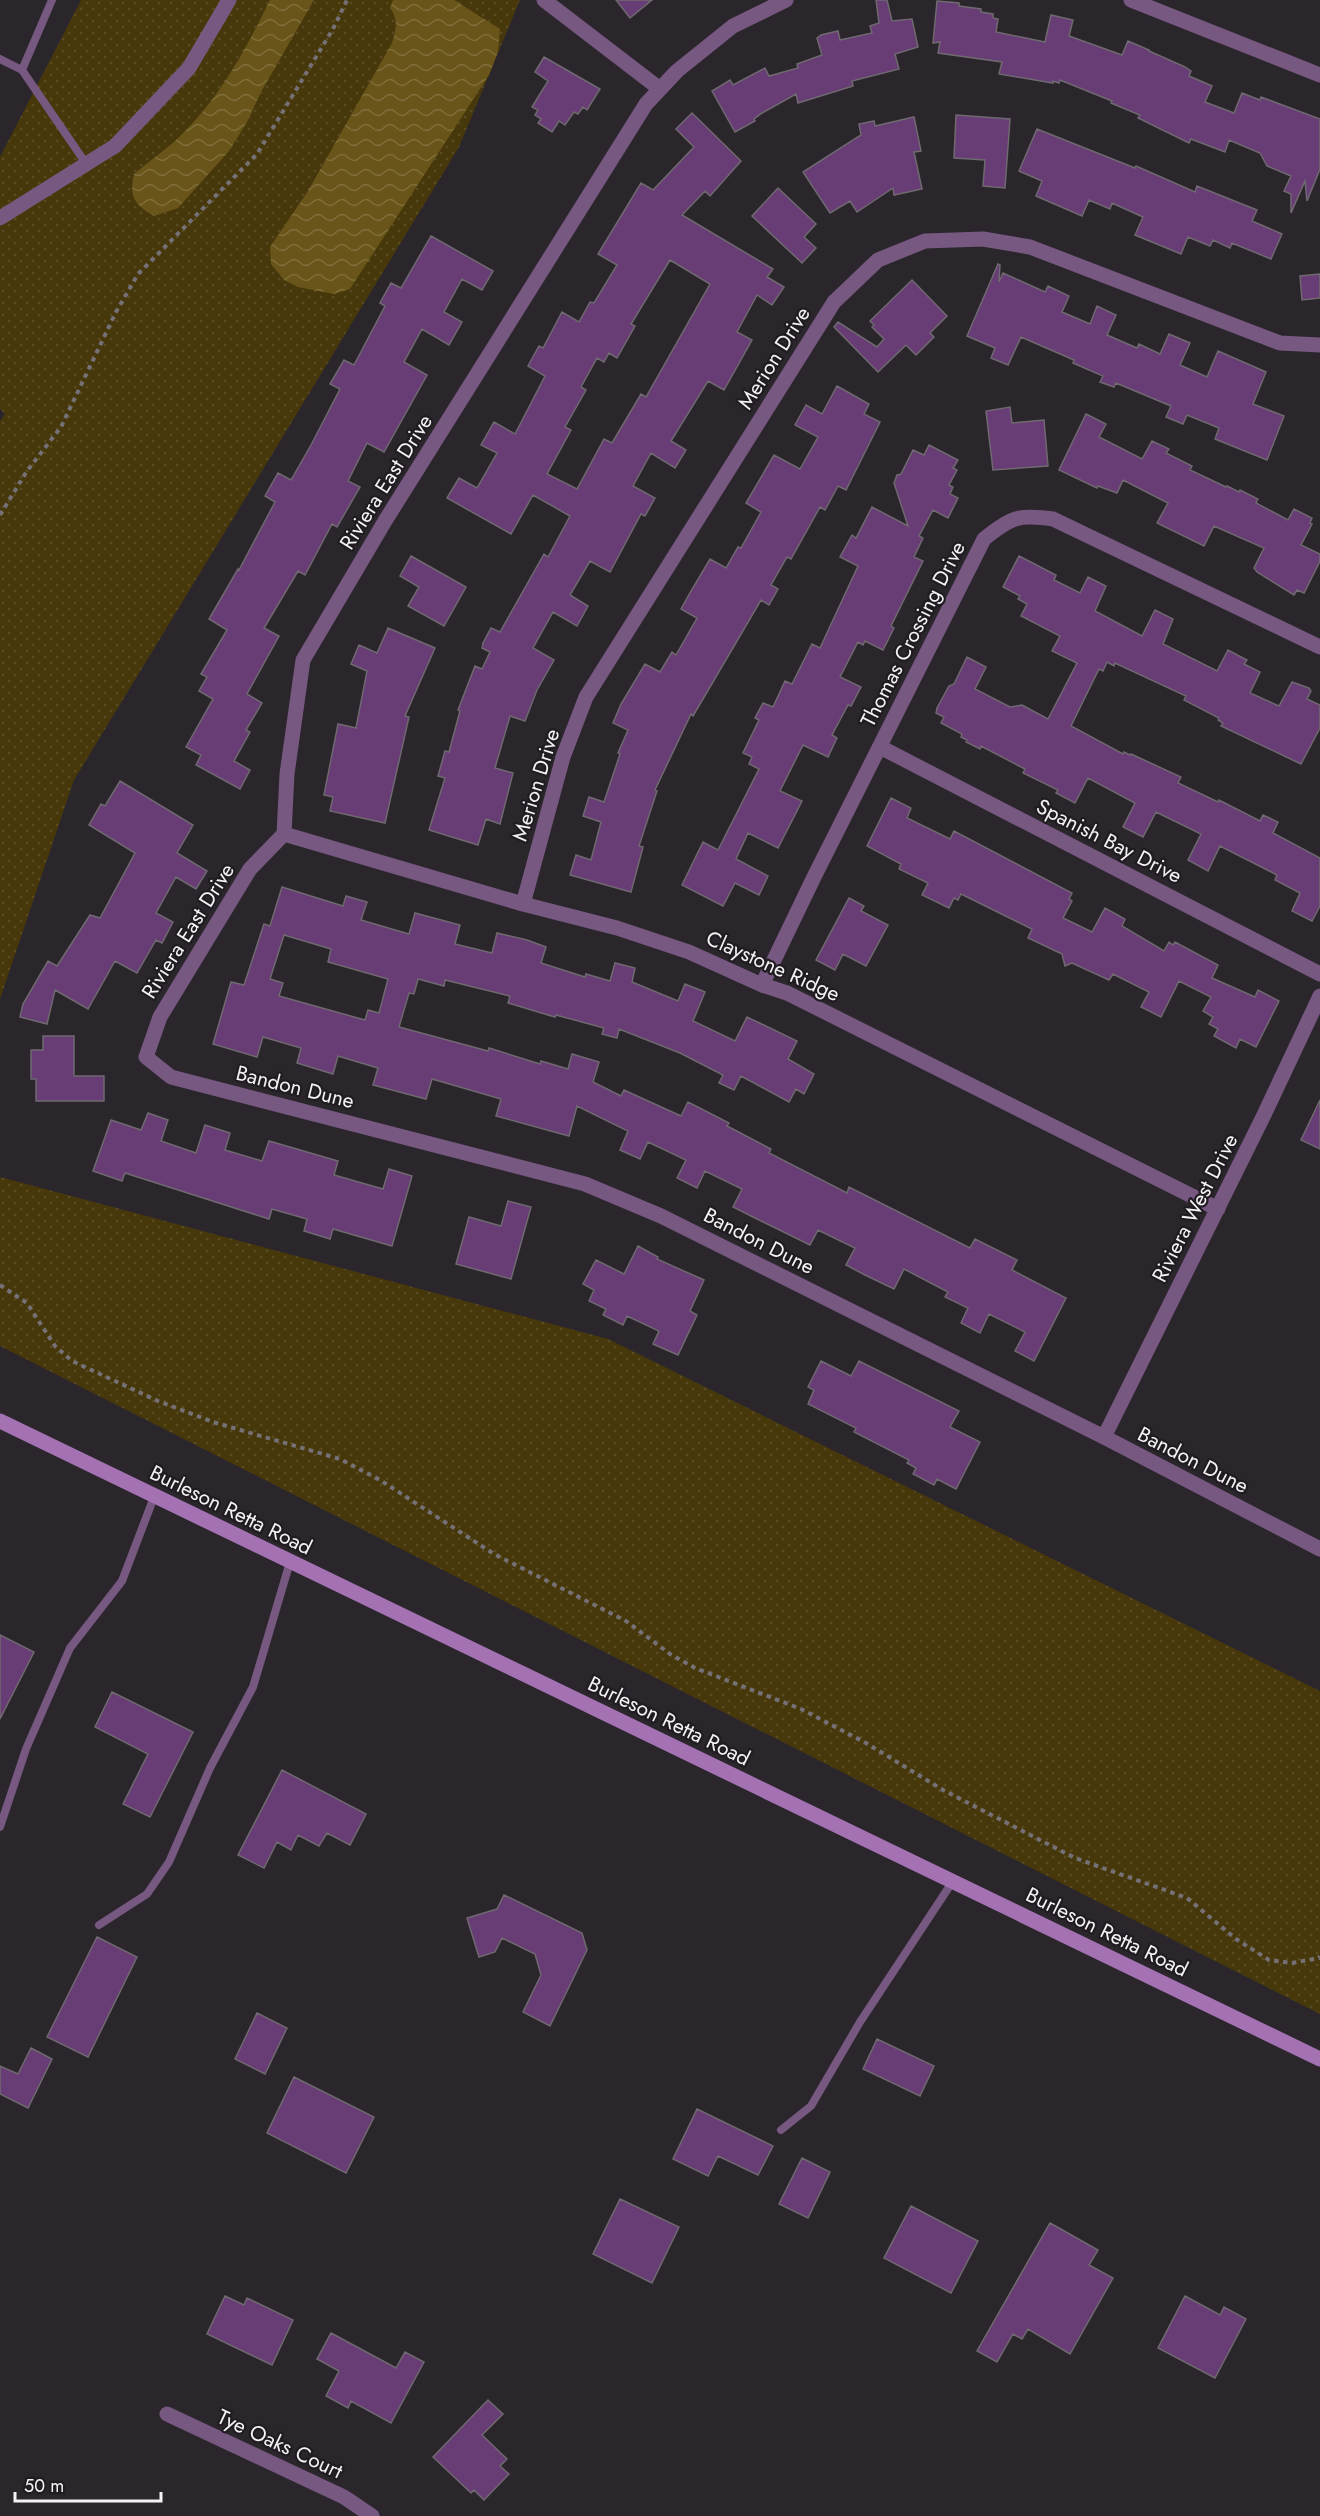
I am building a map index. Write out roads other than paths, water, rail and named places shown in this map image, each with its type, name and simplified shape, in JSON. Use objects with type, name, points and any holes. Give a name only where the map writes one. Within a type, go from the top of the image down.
[{"type":"street","points":[[1,215],[115,146],[189,68],[229,0]]},
{"type":"street","points":[[544,0],[660,89]]},
{"type":"street","name":"Riviera East Drive","points":[[146,1057],[160,1017],[250,870],[284,834],[288,774],[303,660],[385,521],[646,104],[677,71],[733,26],[786,0]]},
{"type":"street","points":[[1131,0],[1320,75]]},
{"type":"street","name":"Merion Drive","points":[[523,904],[563,757],[586,697],[834,302],[878,260],[925,241],[983,239],[1030,247],[1280,343],[1320,345]]},
{"type":"street","name":"Thomas Crossing Drive","points":[[762,985],[984,539],[1004,523],[1028,515],[1053,519],[1320,647]]},
{"type":"street","name":"Spanish Bay Drive","points":[[880,747],[1320,974]]},
{"type":"street","name":"Claystone Ridge","points":[[284,834],[523,904],[617,928],[689,952],[762,985],[787,993],[1218,1209]]},
{"type":"street","name":"Riviera West Drive","points":[[1104,1437],[1218,1209],[1320,996]]},
{"type":"street","name":"Bandon Dune","points":[[146,1057],[171,1077],[585,1185],[661,1216],[1104,1437],[1320,1550]]},
{"type":"street","name":"Burleson Retta Road","points":[[0,1421],[1320,2059]]},
{"type":"street","name":"Tye Oaks Court","points":[[167,2414],[344,2497],[372,2516]]},
{"type":"lane","points":[[22,70],[52,0]]},
{"type":"lane","points":[[0,59],[22,70],[87,165]]},
{"type":"lane","points":[[0,1827],[26,1749],[70,1648],[122,1581],[154,1497]]},
{"type":"lane","points":[[99,1925],[147,1894],[169,1862],[210,1768],[253,1687],[290,1562]]},
{"type":"lane","points":[[781,2130],[811,2106],[860,2022],[953,1881]]},
{"type":"water","points":[[270,0],[314,0],[229,151],[178,208],[154,216],[142,208],[135,199],[132,189],[134,174],[174,142],[204,111],[229,76]]},
{"type":"water","points":[[393,0],[454,0],[500,29],[498,52],[489,75],[350,289],[334,294],[298,287],[284,280],[271,264],[270,247],[308,191],[392,43],[396,25],[390,8]]}]
